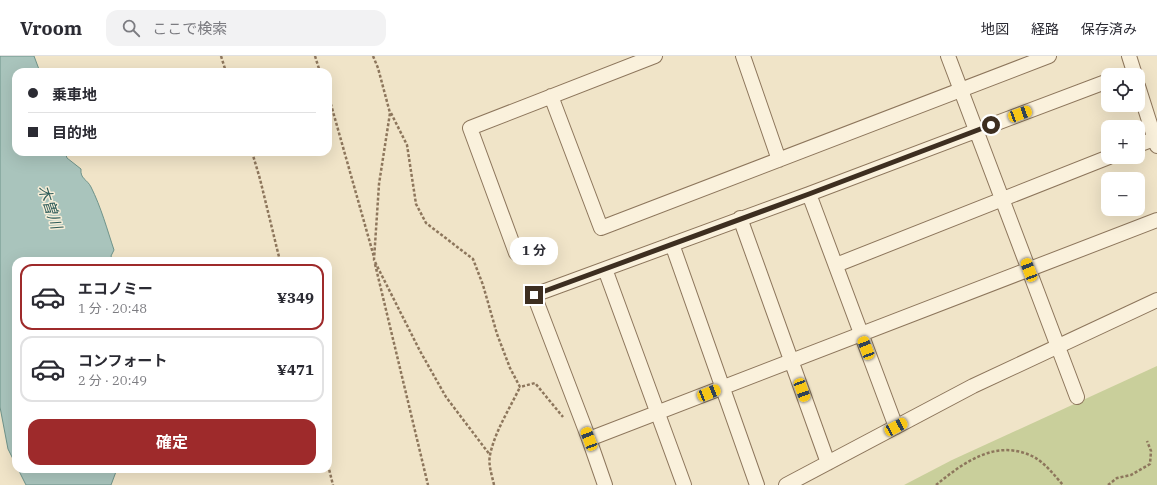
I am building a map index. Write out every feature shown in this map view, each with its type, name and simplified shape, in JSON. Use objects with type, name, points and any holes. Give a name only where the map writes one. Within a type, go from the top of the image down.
[{"type":"street","points":[[516,253],[470,128],[654,56]]},
{"type":"street","points":[[743,56],[779,160]]},
{"type":"street","points":[[948,56],[1077,396]]},
{"type":"street","points":[[551,96],[601,228],[1049,56]]},
{"type":"street","points":[[1129,56],[1130,68]]},
{"type":"street","points":[[605,485],[534,295],[740,218],[809,194],[1101,84]]},
{"type":"street","points":[[1145,108],[1156,142],[1145,144]]},
{"type":"street","points":[[836,265],[1101,160]]},
{"type":"street","points":[[809,194],[896,427]]},
{"type":"street","points":[[740,218],[828,463]]},
{"type":"street","points":[[589,439],[1157,220]]},
{"type":"street","points":[[672,244],[757,485]]},
{"type":"street","points":[[605,269],[684,485]]},
{"type":"street","points":[[786,485],[973,386],[1157,300]]},
{"type":"path","points":[[221,56],[225,68]]},
{"type":"path","points":[[315,56],[319,68]]},
{"type":"path","points":[[373,56],[378,68],[390,113],[407,145],[416,204],[426,222],[473,260],[483,285],[497,334],[510,368],[520,387]]},
{"type":"path","points":[[332,108],[374,260],[428,485]]},
{"type":"path","points":[[390,113],[379,184],[374,260],[420,351],[446,397],[490,455]]},
{"type":"path","points":[[253,156],[279,257]]},
{"type":"path","points":[[494,485],[490,468],[490,455],[499,431],[520,387],[535,383],[564,418]]},
{"type":"path","points":[[1108,485],[1117,478],[1130,475],[1150,464],[1151,451],[1147,441]]},
{"type":"path","points":[[936,485],[968,461],[986,453],[1011,451],[1034,458],[1063,485]]},
{"type":"path","points":[[330,473],[333,485]]},
{"type":"green space","points":[[1157,366],[1157,485],[904,485],[952,460]]},
{"type":"water","name":"木曽川","points":[[0,56],[34,56],[38,68],[12,68],[12,156],[66,156],[81,169],[83,177],[95,195],[114,250],[111,257],[12,257],[12,457],[8,449],[0,407]]},
{"type":"water","points":[[20,473],[116,473],[111,485],[26,485]]},
{"type":"route","points":[[534,295],[740,218],[809,194],[991,125]]}]
